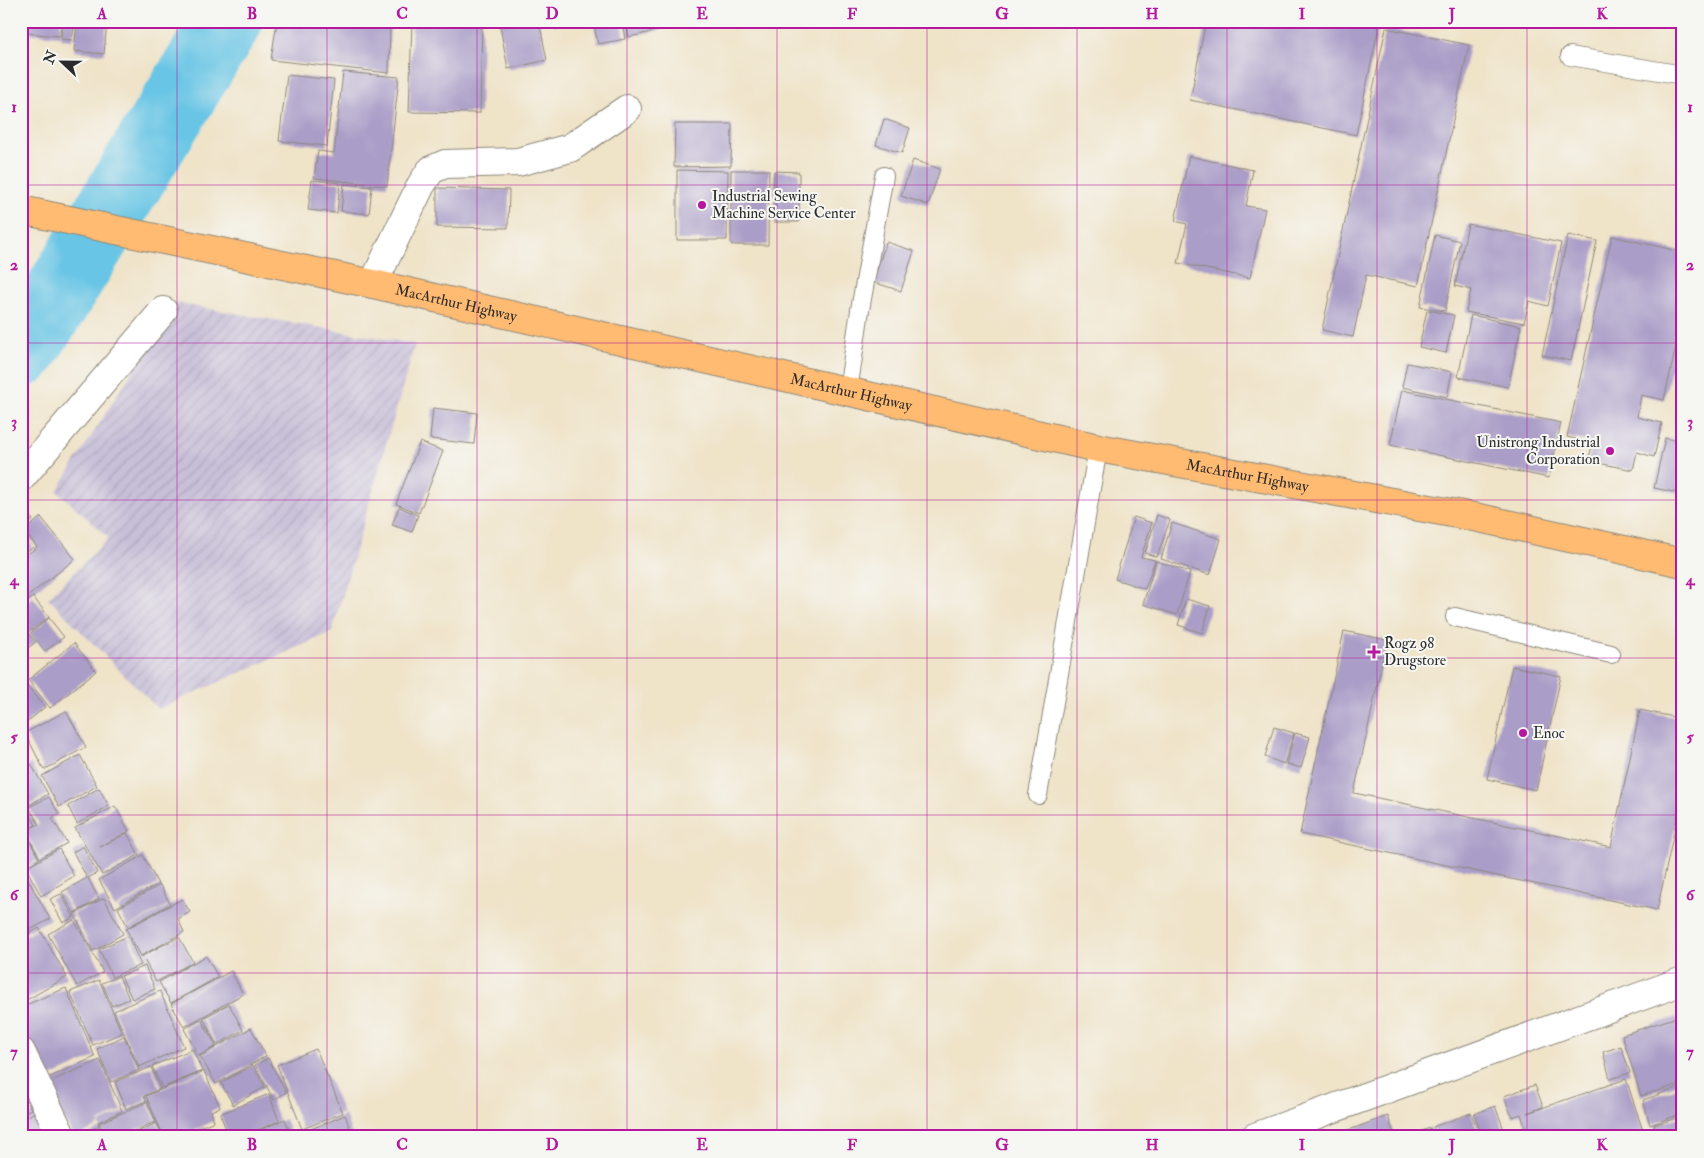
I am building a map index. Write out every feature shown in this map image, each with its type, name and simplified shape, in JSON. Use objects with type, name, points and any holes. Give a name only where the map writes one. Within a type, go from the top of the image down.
[{"type":"highway","name":"MacArthur Highway","points":[[21,210],[195,245],[373,284],[1098,448],[1479,518],[1683,563]]},
{"type":"street","points":[[373,284],[420,185],[431,170],[445,164],[518,162],[570,148],[627,109]]},
{"type":"street","points":[[21,478],[162,310]]},
{"type":"street","points":[[1255,1137],[1683,981]]},
{"type":"street","points":[[21,1052],[62,1137]]},
{"type":"lane","points":[[1570,56],[1683,75]]},
{"type":"lane","points":[[848,392],[884,176]]},
{"type":"lane","points":[[1038,795],[1098,448]]},
{"type":"lane","points":[[1455,617],[1610,654]]},
{"type":"shaded area","points":[[175,303],[415,344],[332,632],[158,709],[48,598],[109,538],[57,491]]},
{"type":"building","points":[[27,21],[61,21],[60,36],[25,33]]},
{"type":"building","points":[[63,21],[75,21],[72,40],[61,39]]},
{"type":"building","points":[[77,21],[107,21],[104,54],[74,51]]},
{"type":"building","points":[[277,21],[390,21],[389,73],[271,60]]},
{"type":"building","points":[[412,21],[482,21],[480,113],[409,112]]},
{"type":"building","points":[[499,21],[539,21],[547,60],[508,69]]},
{"type":"building","points":[[553,21],[570,21],[570,22],[554,26]]},
{"type":"building","points":[[593,21],[622,21],[625,39],[598,44]]},
{"type":"building","points":[[625,21],[673,21],[674,27],[629,37]]},
{"type":"building","points":[[1206,21],[1380,21],[1356,135],[1190,100]]},
{"type":"building","points":[[1386,28],[1469,45],[1418,286],[1366,275],[1353,337],[1322,330]]},
{"type":"building","points":[[343,72],[399,77],[387,186],[314,178],[318,151],[334,153]]},
{"type":"building","points":[[287,75],[334,80],[327,146],[279,141]]},
{"type":"building","points":[[884,119],[910,128],[902,153],[876,145]]},
{"type":"building","points":[[675,124],[732,124],[731,166],[674,167]]},
{"type":"building","points":[[1189,156],[1253,170],[1246,206],[1265,209],[1250,278],[1178,263],[1187,224],[1175,221]]},
{"type":"building","points":[[913,160],[940,169],[928,205],[901,196]]},
{"type":"building","name":"Industrial Sewing Machine Service Center","points":[[677,170],[728,171],[727,240],[677,240]]},
{"type":"building","points":[[731,170],[769,170],[768,245],[731,245]]},
{"type":"building","points":[[774,171],[799,172],[799,222],[774,222]]},
{"type":"building","points":[[312,180],[340,183],[337,213],[308,210]]},
{"type":"building","points":[[344,184],[372,187],[369,214],[341,211]]},
{"type":"building","points":[[437,188],[509,190],[508,228],[437,227]]},
{"type":"building","points":[[1468,224],[1561,243],[1548,306],[1529,301],[1524,323],[1466,312],[1471,290],[1455,286]]},
{"type":"building","points":[[1435,235],[1460,241],[1445,311],[1420,307]]},
{"type":"building","points":[[1568,235],[1597,241],[1571,361],[1542,355]]},
{"type":"building","points":[[1612,236],[1683,252],[1683,316],[1664,400],[1641,395],[1637,417],[1662,423],[1654,457],[1637,452],[1633,470],[1588,461],[1593,443],[1567,437]]},
{"type":"building","points":[[886,242],[914,251],[901,291],[873,282]]},
{"type":"building","points":[[1427,310],[1454,315],[1446,353],[1419,347]]},
{"type":"building","points":[[1471,315],[1521,326],[1508,387],[1458,377]]},
{"type":"building","points":[[1683,334],[1683,352],[1678,351]]},
{"type":"building","points":[[1407,363],[1452,372],[1447,397],[1402,387]]},
{"type":"building","points":[[1402,390],[1561,423],[1549,478],[1390,445]]},
{"type":"building","points":[[433,408],[477,413],[474,444],[430,439]]},
{"type":"building","points":[[1665,438],[1683,442],[1683,494],[1654,488]]},
{"type":"building","points":[[420,442],[443,451],[419,513],[396,504]]},
{"type":"building","points":[[21,506],[33,520],[21,530]]},
{"type":"building","points":[[399,507],[418,515],[412,532],[392,525]]},
{"type":"building","points":[[1157,515],[1170,520],[1157,557],[1145,553]]},
{"type":"building","points":[[41,517],[75,559],[26,598],[21,592],[21,559],[37,547],[24,531]]},
{"type":"building","points":[[1134,517],[1152,523],[1141,557],[1155,560],[1145,589],[1115,579]]},
{"type":"building","points":[[1172,523],[1221,539],[1210,575],[1161,559]]},
{"type":"building","points":[[21,531],[33,547],[21,556]]},
{"type":"building","points":[[1156,561],[1190,572],[1177,615],[1143,604]]},
{"type":"building","points":[[33,597],[49,617],[28,633],[36,642],[21,653],[21,606]]},
{"type":"building","points":[[1186,599],[1210,606],[1202,633],[1178,625]]},
{"type":"building","points":[[49,618],[64,637],[45,651],[31,633]]},
{"type":"building","points":[[1344,631],[1387,640],[1354,793],[1611,847],[1640,710],[1683,719],[1683,791],[1657,910],[1300,834]]},
{"type":"building","points":[[74,643],[96,671],[50,708],[28,680]]},
{"type":"building","points":[[1512,666],[1561,676],[1536,790],[1487,779]]},
{"type":"building","points":[[21,678],[45,707],[21,727]]},
{"type":"building","points":[[66,711],[86,747],[44,770],[25,733]]},
{"type":"building","points":[[1274,727],[1294,733],[1284,764],[1265,757]]},
{"type":"building","points":[[1295,733],[1310,737],[1301,768],[1286,764]]},
{"type":"building","points":[[80,755],[97,786],[59,807],[42,776]]},
{"type":"building","points":[[31,764],[48,794],[28,806],[21,794],[21,769]]},
{"type":"building","points":[[99,788],[109,806],[77,824],[68,806]]},
{"type":"building","points":[[49,797],[59,814],[52,818],[67,843],[40,858],[25,831],[39,824],[29,807]]},
{"type":"building","points":[[21,799],[36,825],[21,833]]},
{"type":"building","points":[[115,806],[129,831],[100,847],[127,833],[139,855],[102,875],[75,828]]},
{"type":"building","points":[[27,836],[39,859],[22,869],[21,839]]},
{"type":"building","points":[[83,846],[97,873],[88,878],[99,899],[74,913],[62,892],[87,878],[73,852]]},
{"type":"building","points":[[59,849],[74,876],[41,896],[26,868]]},
{"type":"building","points":[[143,855],[158,884],[115,908],[99,880]]},
{"type":"building","points":[[23,870],[50,919],[21,935],[21,871]]},
{"type":"building","points":[[160,885],[170,904],[128,927],[118,908]]},
{"type":"building","points":[[61,894],[74,917],[63,923],[50,899]]},
{"type":"building","points":[[104,898],[123,934],[93,951],[74,914]]},
{"type":"building","points":[[182,899],[190,912],[178,919],[184,932],[141,956],[126,929]]},
{"type":"building","points":[[74,920],[103,972],[77,986],[48,934]]},
{"type":"building","points":[[39,928],[67,977],[21,1003],[21,938]]},
{"type":"building","points":[[128,936],[141,965],[112,977],[99,949]]},
{"type":"building","points":[[179,937],[193,962],[156,982],[142,956]]},
{"type":"building","points":[[206,956],[218,977],[171,1003],[159,982]]},
{"type":"building","points":[[145,966],[155,989],[132,999],[121,976]]},
{"type":"building","points":[[231,971],[243,994],[184,1027],[171,1004]]},
{"type":"building","points":[[119,976],[129,999],[112,1006],[102,983]]},
{"type":"building","points":[[99,980],[122,1033],[93,1045],[70,992]]},
{"type":"building","points":[[66,988],[95,1057],[41,1081],[21,1034],[21,1007]]},
{"type":"building","points":[[160,991],[184,1047],[139,1067],[114,1011]]},
{"type":"building","points":[[229,1004],[243,1030],[217,1045],[203,1018]]},
{"type":"building","points":[[1677,1017],[1683,1035],[1683,1083],[1641,1096],[1622,1035]]},
{"type":"building","points":[[201,1019],[216,1046],[199,1056],[184,1029]]},
{"type":"building","points":[[251,1028],[266,1056],[216,1084],[200,1056]]},
{"type":"building","points":[[124,1036],[139,1070],[111,1082],[97,1049]]},
{"type":"building","points":[[1621,1046],[1630,1073],[1610,1079],[1603,1052]]},
{"type":"building","points":[[193,1049],[202,1071],[162,1088],[152,1066]]},
{"type":"building","points":[[316,1049],[343,1113],[302,1129],[277,1065]]},
{"type":"building","points":[[268,1058],[286,1092],[274,1100],[255,1065]]},
{"type":"building","points":[[100,1060],[122,1111],[98,1122],[99,1126],[75,1137],[42,1085]]},
{"type":"building","points":[[253,1065],[265,1087],[233,1105],[221,1083]]},
{"type":"building","points":[[151,1067],[160,1089],[144,1096],[146,1101],[126,1109],[115,1082]]},
{"type":"building","points":[[204,1071],[220,1107],[211,1111],[214,1121],[178,1137],[164,1137],[146,1096]]},
{"type":"building","points":[[1626,1079],[1645,1137],[1528,1137],[1521,1114],[1512,1117],[1504,1096],[1535,1085],[1543,1107],[1527,1113]]},
{"type":"building","points":[[1683,1086],[1683,1113],[1650,1125],[1643,1100]]},
{"type":"building","points":[[21,1090],[31,1109],[21,1114]]},
{"type":"building","points":[[269,1094],[279,1121],[245,1136],[285,1119],[292,1137],[229,1137],[220,1114]]},
{"type":"building","points":[[147,1102],[156,1122],[135,1130],[138,1137],[105,1137],[99,1123]]},
{"type":"building","points":[[1495,1106],[1507,1137],[1482,1137],[1474,1114]]},
{"type":"building","points":[[37,1111],[51,1137],[29,1137],[21,1123],[21,1120]]},
{"type":"building","points":[[1471,1113],[1480,1137],[1437,1137],[1433,1127]]},
{"type":"building","points":[[345,1115],[353,1137],[308,1137],[306,1131]]},
{"type":"building","points":[[1388,1116],[1394,1134],[1386,1137],[1329,1137]]},
{"type":"building","points":[[1683,1116],[1683,1137],[1658,1137],[1654,1125]]},
{"type":"building","points":[[157,1123],[163,1137],[139,1137],[137,1132]]},
{"type":"building","points":[[204,1127],[209,1137],[180,1137]]},
{"type":"building","points":[[101,1128],[104,1137],[81,1137]]},
{"type":"building","points":[[1430,1128],[1433,1137],[1405,1137]]},
{"type":"waterway","points":[[21,352],[227,21]]},
{"type":"place","name":"Industrial Sewing Machine Service Center","points":[[702,205]]},
{"type":"place","name":"Unistrong Industrial Corporation","points":[[1610,451]]},
{"type":"place","name":"Rogz 98 Drugstore","points":[[1374,652]]},
{"type":"place","name":"Enoc","points":[[1523,733]]}]
